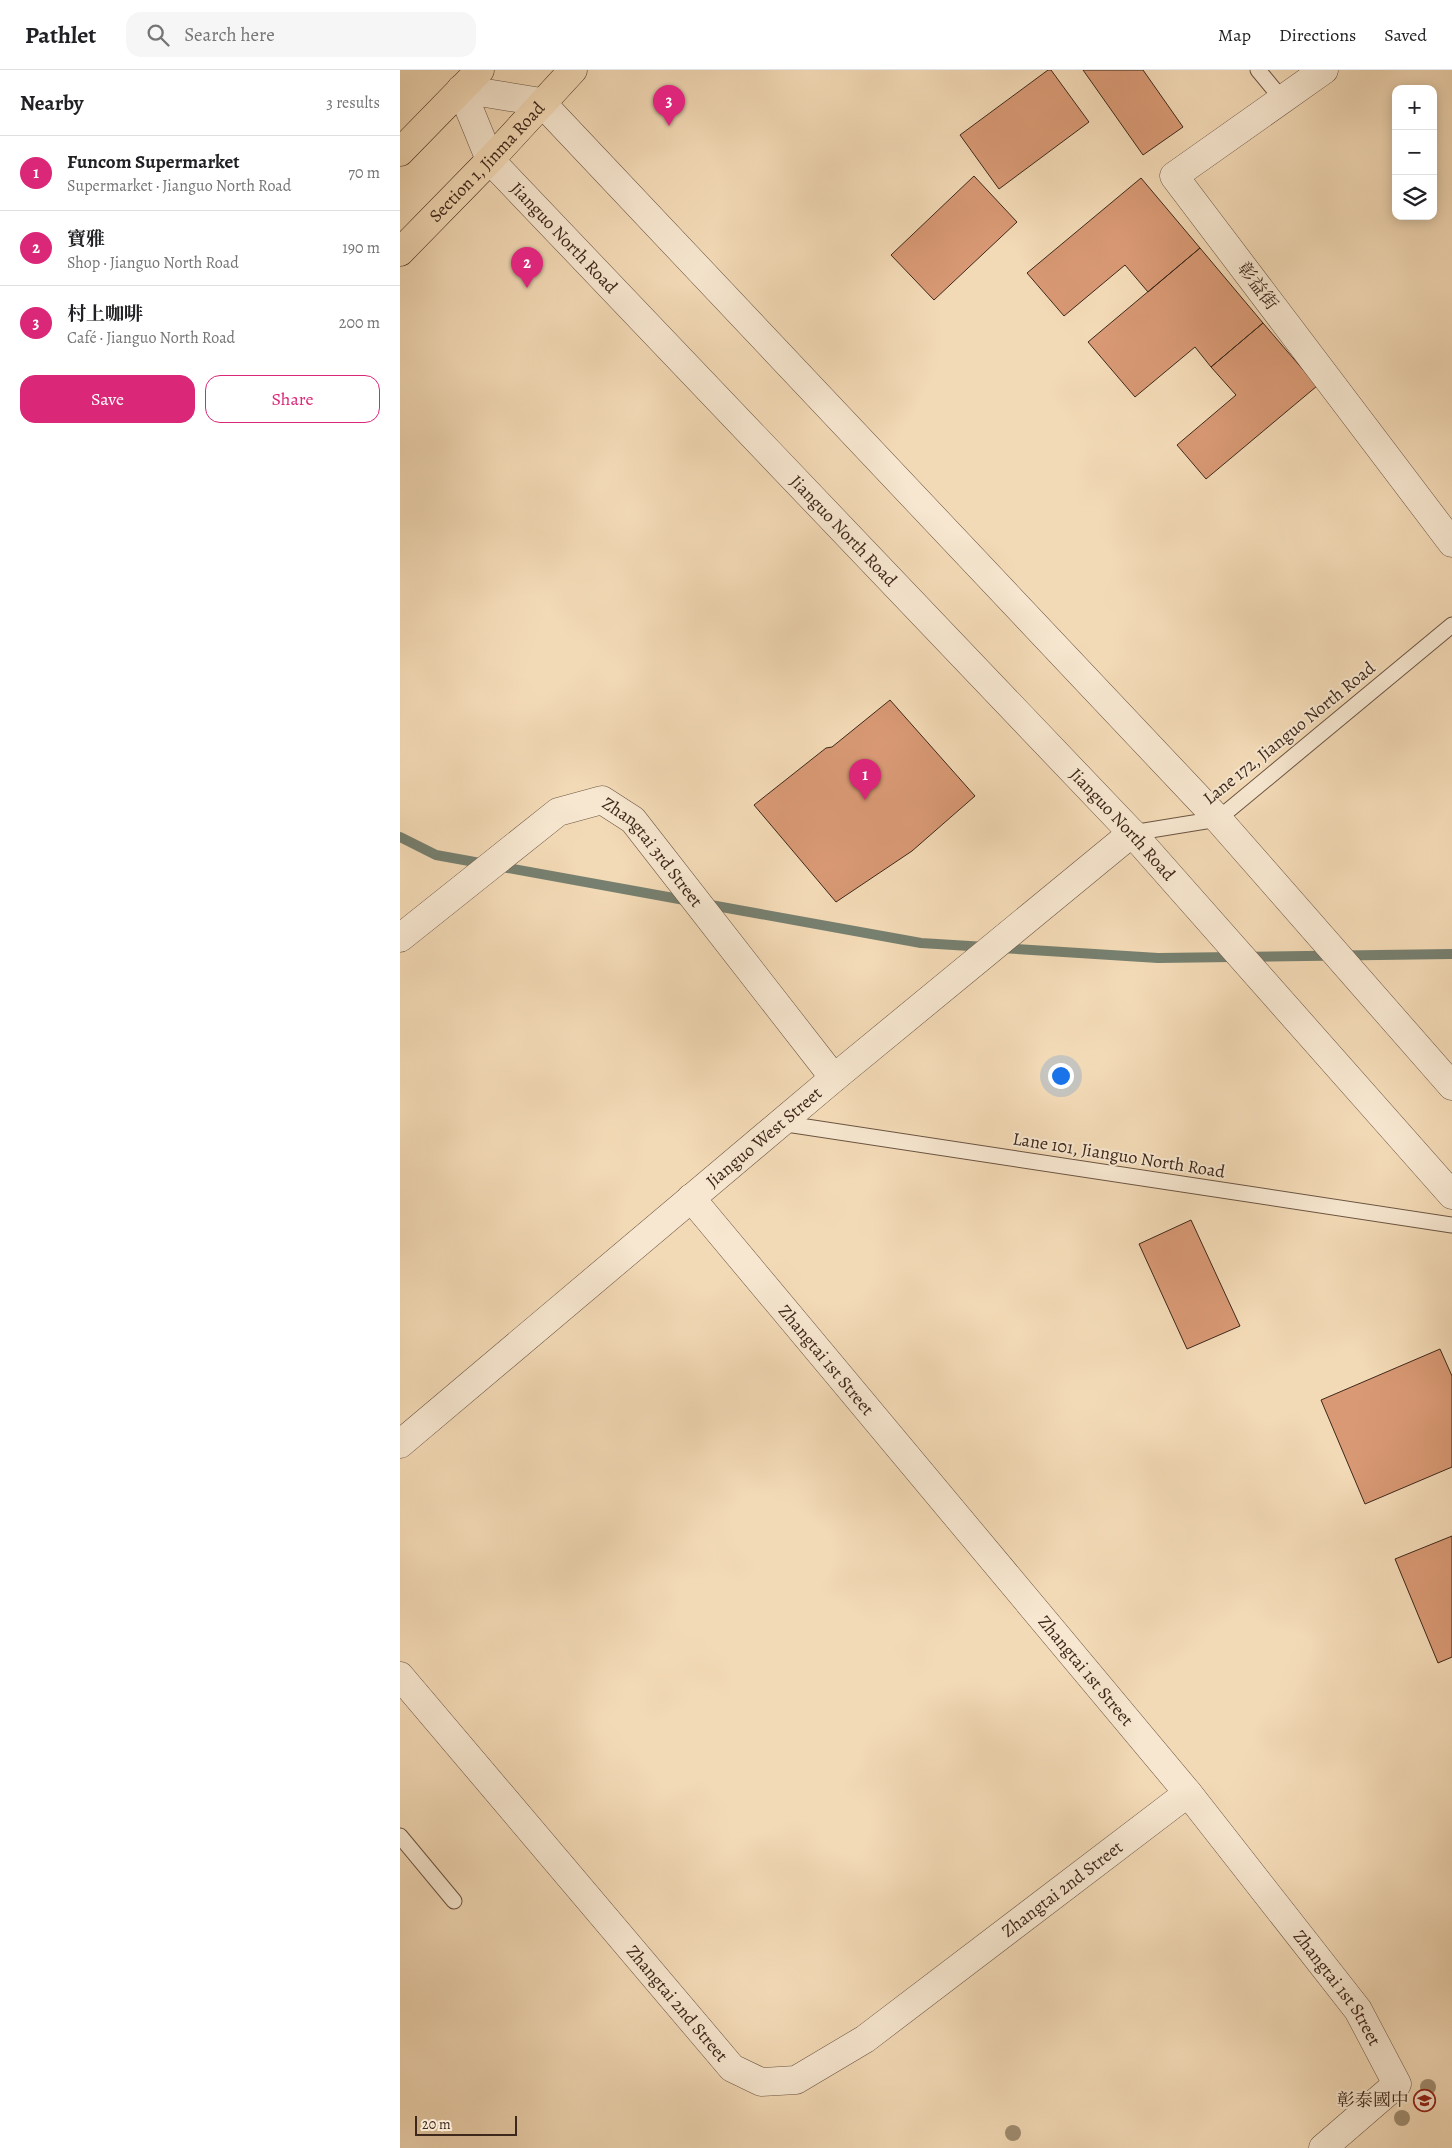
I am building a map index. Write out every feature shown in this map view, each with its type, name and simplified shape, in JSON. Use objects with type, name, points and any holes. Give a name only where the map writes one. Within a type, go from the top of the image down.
[{"type":"main road","points":[[400,152],[480,70]]},
{"type":"main road","name":"Section 1, Jinma Road","points":[[400,252],[490,160],[541,102],[573,70]]},
{"type":"street","name":"彰益街","points":[[1324,70],[1174,176],[1452,543]]},
{"type":"street","points":[[461,89],[541,102],[1218,819],[1452,1086]]},
{"type":"street","name":"Jianguo North Road","points":[[461,89],[490,160],[1132,833],[1452,1195]]},
{"type":"street","name":"Zhangtai 3rd Street","points":[[400,938],[558,812],[602,800],[633,820],[834,1078]]},
{"type":"street","name":"Jianguo West Street","points":[[400,1444],[780,1123],[1132,833]]},
{"type":"street","name":"Zhangtai 1st Street","points":[[691,1198],[1188,1793],[1358,2010],[1397,2084],[1323,2148]]},
{"type":"street","name":"Zhangtai 2nd Street","points":[[400,1676],[732,2068],[761,2082],[796,2080],[865,2039],[1188,1793]]},
{"type":"lane","points":[[1258,70],[1282,99]]},
{"type":"lane","name":"Lane 172, Jianguo North Road","points":[[1132,833],[1218,819],[1452,625]]},
{"type":"lane","name":"Lane 101, Jianguo North Road","points":[[780,1123],[1452,1225]]},
{"type":"lane","points":[[400,1836],[454,1901]]},
{"type":"building","points":[[1048,70],[1051,70],[1089,122],[999,189],[960,135]]},
{"type":"building","points":[[1083,70],[1143,70],[1183,127],[1143,155]]},
{"type":"building","points":[[974,176],[1017,222],[934,300],[891,255]]},
{"type":"building","points":[[1141,178],[1200,248],[1148,292],[1125,265],[1064,316],[1027,273]]},
{"type":"building","points":[[1200,248],[1263,323],[1211,367],[1195,347],[1135,397],[1088,342]]},
{"type":"building","points":[[1263,323],[1317,386],[1206,479],[1177,445],[1236,395],[1211,367]]},
{"type":"building","points":[[890,700],[975,796],[912,851],[836,902],[754,805],[826,748],[832,747]]},
{"type":"building","points":[[1191,1220],[1240,1326],[1187,1349],[1139,1244]]},
{"type":"building","points":[[1440,1349],[1452,1376],[1452,1467],[1365,1504],[1321,1400]]},
{"type":"building","points":[[1452,1536],[1452,1657],[1438,1663],[1395,1559]]},
{"type":"waterway","points":[[400,837],[436,855],[690,901]]},
{"type":"waterway","points":[[705,904],[921,943],[986,947]]},
{"type":"waterway","points":[[1001,948],[1158,958],[1452,954]]},
{"type":"place","name":"村上咖啡","points":[[669,126]]},
{"type":"place","name":"寶雅","points":[[527,288]]},
{"type":"place","name":"Funcom Supermarket","points":[[865,800]]},
{"type":"place","name":"彰泰國中","points":[[1425,2100]]}]
